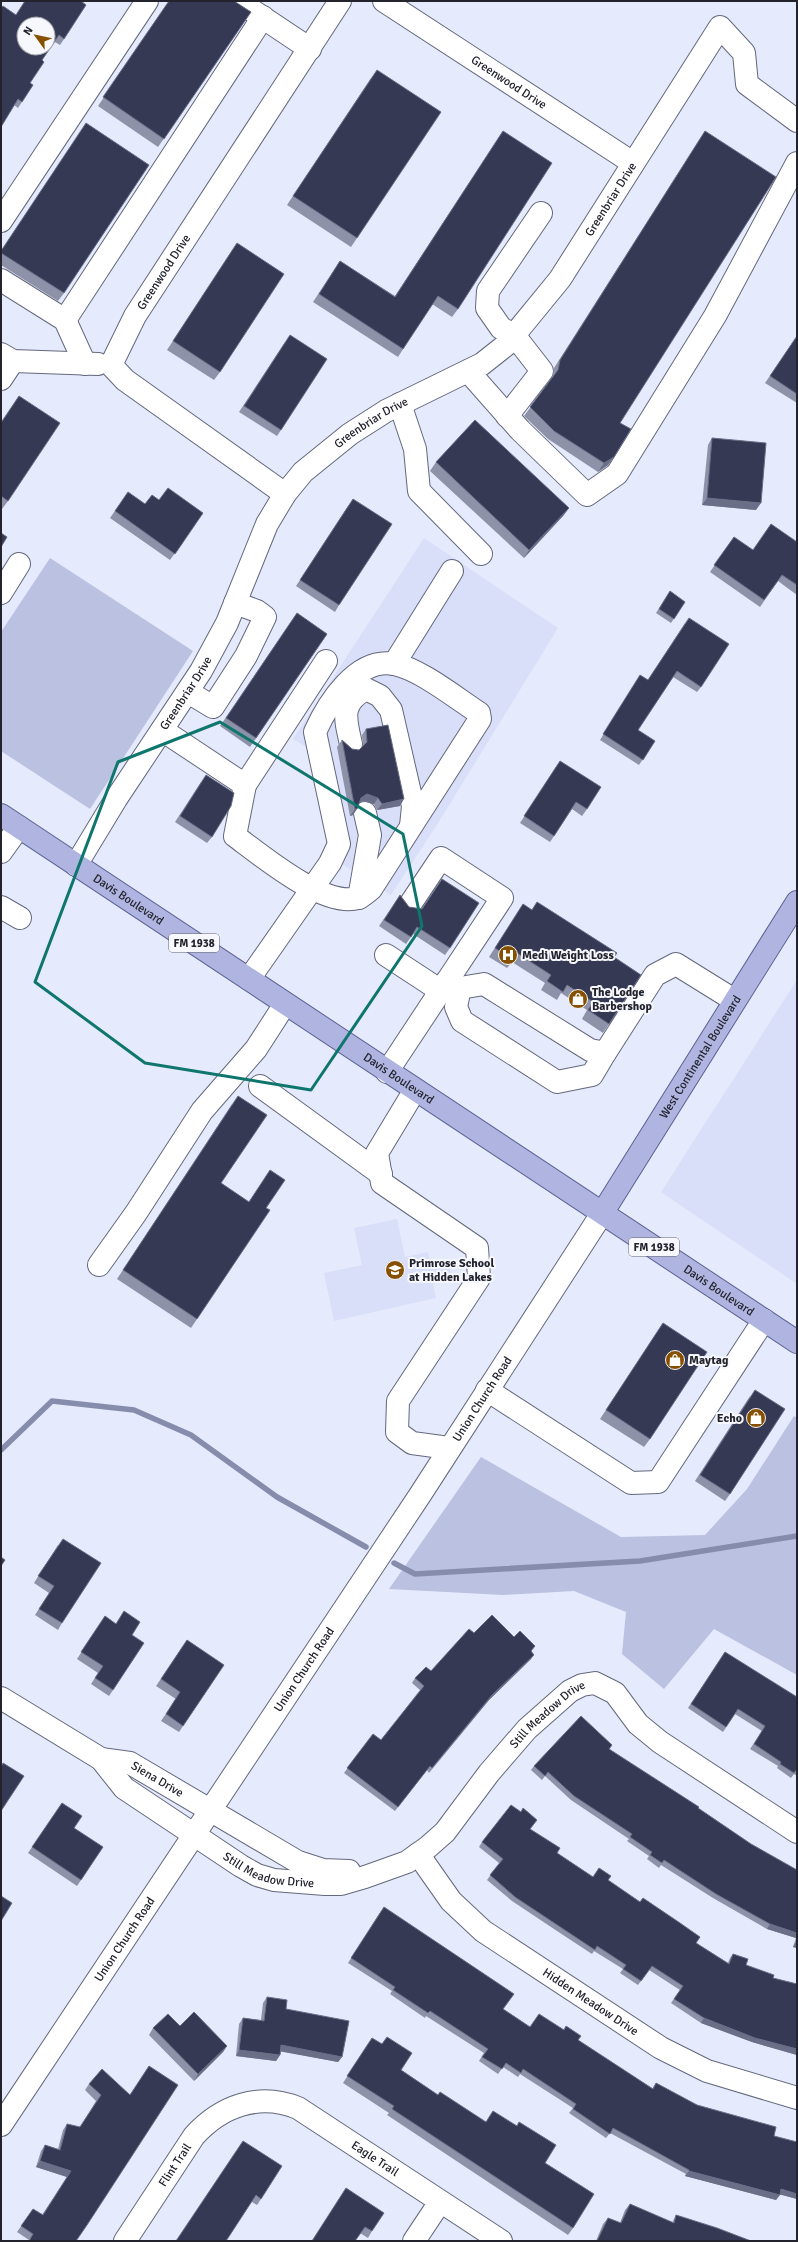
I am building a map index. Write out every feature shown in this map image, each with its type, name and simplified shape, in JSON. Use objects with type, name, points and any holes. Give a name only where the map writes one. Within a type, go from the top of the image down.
[{"type":"main road","name":"Davis Boulevard","points":[[10,821],[387,1072],[603,1212],[797,1342]]},
{"type":"main road","name":"West Continental Boulevard","points":[[603,1212],[734,1000],[797,902]]},
{"type":"street","points":[[1,221],[147,1]]},
{"type":"street","points":[[238,1],[310,49]]},
{"type":"street","name":"Greenwood Drive","points":[[111,365],[135,316],[340,1]]},
{"type":"street","name":"Greenwood Drive","points":[[384,1],[633,163]]},
{"type":"street","points":[[65,320],[263,17]]},
{"type":"street","name":"Greenbriar Drive","points":[[76,865],[209,657],[235,603],[267,524],[285,494],[303,472],[350,434],[400,404],[482,364],[506,345],[560,279],[720,27],[744,53],[747,84],[797,121]]},
{"type":"street","points":[[468,371],[507,416],[587,495],[617,474],[715,316],[797,163]]},
{"type":"street","points":[[507,416],[542,371],[514,335],[501,328],[487,308],[488,291],[541,213]]},
{"type":"street","points":[[1,280],[65,320],[85,364]]},
{"type":"street","points":[[1,379],[7,358],[111,365],[125,380],[285,494]]},
{"type":"street","points":[[400,404],[414,449],[419,491],[481,554]]},
{"type":"street","points":[[1,593],[19,564]]},
{"type":"street","points":[[394,664],[452,571]]},
{"type":"street","points":[[188,692],[213,707],[246,656],[264,617],[257,610],[235,603]]},
{"type":"street","points":[[248,979],[310,888],[330,862],[339,844],[316,732],[323,714],[342,686],[364,671],[380,664],[394,664],[414,671],[479,713],[480,719],[371,889],[359,898],[339,898],[310,888],[235,836],[246,784],[326,661]]},
{"type":"street","points":[[351,744],[346,725],[346,706],[356,695],[366,689],[380,696],[391,710],[414,806],[411,826]]},
{"type":"street","points":[[162,730],[246,784]]},
{"type":"street","points":[[359,898],[370,835],[365,813]]},
{"type":"street","points":[[1,852],[10,821]]},
{"type":"street","points":[[387,1072],[449,987],[502,898],[441,858],[411,903]]},
{"type":"street","points":[[1,907],[20,918]]},
{"type":"street","points":[[386,955],[449,987],[484,984],[590,1050],[605,1053]]},
{"type":"street","points":[[449,987],[462,1021],[557,1082],[592,1074],[655,975],[676,964],[734,1000]]},
{"type":"street","points":[[98,1265],[136,1212],[202,1111],[256,1049],[285,1004]]},
{"type":"street","points":[[260,1086],[380,1174]]},
{"type":"street","points":[[415,1090],[377,1153],[382,1183],[477,1248],[479,1278],[398,1401],[397,1432],[412,1443],[449,1448]]},
{"type":"street","name":"Union Church Road","points":[[1,2125],[449,1448],[603,1212]]},
{"type":"street","points":[[487,1390],[631,1483],[658,1482],[764,1320]]},
{"type":"street","name":"Still Meadow Drive","points":[[193,1834],[241,1866],[257,1875],[274,1880],[312,1884],[341,1884],[397,1866],[418,1854],[444,1832],[489,1773],[527,1729],[570,1691],[582,1685],[595,1683],[615,1693],[638,1724],[660,1742],[797,1832]]},
{"type":"street","name":"Siena Drive","points":[[1,1698],[101,1759],[124,1788],[193,1834]]},
{"type":"street","name":"Siena Drive","points":[[101,1759],[130,1763],[209,1810]]},
{"type":"street","name":"Still Meadow Drive","points":[[209,1810],[286,1856],[323,1870],[350,1871],[397,1866]]},
{"type":"street","name":"Hidden Meadow Drive","points":[[418,1854],[451,1901],[483,1932],[661,2048],[707,2071],[797,2098]]},
{"type":"street","name":"Eagle Trail","points":[[240,2104],[275,2102],[298,2108],[501,2241]]},
{"type":"street","name":"Flint Trail","points":[[125,2241],[194,2136],[214,2118],[240,2104]]},
{"type":"street","points":[[414,2241],[440,2202]]},
{"type":"highlighted area","points":[[220,722],[403,834],[422,926],[311,1090],[145,1063],[35,982],[118,762]]},
{"type":"shaded area","points":[[424,538],[558,628],[435,828],[391,895],[324,853],[327,837],[306,747],[293,739]]},
{"type":"shaded area","points":[[50,558],[193,651],[90,809],[1,751],[1,632]]},
{"type":"shaded area","points":[[797,980],[797,1284],[661,1192]]},
{"type":"shaded area","name":"Primrose School at Hidden Lakes","points":[[397,1219],[405,1257],[428,1252],[431,1266],[449,1262],[452,1279],[433,1284],[436,1298],[334,1321],[324,1273],[362,1265],[354,1228]]},
{"type":"shaded area","points":[[794,1416],[797,1418],[797,1675],[714,1629],[664,1689],[622,1654],[626,1612],[574,1591],[503,1595],[389,1589],[481,1457],[621,1537],[705,1535],[747,1489]]},
{"type":"building","points":[[25,1],[81,1],[86,5],[64,39],[59,35],[56,39],[56,16],[16,16],[16,56],[45,56],[42,60],[44,62],[30,83],[33,85],[22,102],[18,99],[1,127],[1,8],[3,6],[16,15]]},
{"type":"building","points":[[169,1],[234,1],[251,12],[164,139],[103,97]]},
{"type":"building","points":[[377,70],[441,112],[357,238],[293,196]]},
{"type":"building","points":[[86,123],[149,165],[64,293],[1,253],[1,251]]},
{"type":"building","points":[[503,131],[552,163],[458,309],[438,296],[403,349],[319,294],[340,261],[395,297]]},
{"type":"building","points":[[705,131],[776,177],[620,423],[631,429],[614,457],[604,463],[554,431],[530,407],[558,370],[560,360]]},
{"type":"building","points":[[237,243],[284,274],[220,372],[173,341]]},
{"type":"building","points":[[290,335],[327,359],[281,430],[244,406]]},
{"type":"building","points":[[797,336],[797,394],[770,376]]},
{"type":"building","points":[[19,396],[60,423],[8,501],[1,496],[1,423]]},
{"type":"building","points":[[475,420],[569,508],[529,550],[436,462]]},
{"type":"building","points":[[712,438],[766,443],[761,503],[707,498]]},
{"type":"building","points":[[168,488],[203,513],[175,554],[115,511],[128,492],[145,504],[152,495],[159,500]]},
{"type":"building","points":[[353,499],[392,524],[339,605],[300,580]]},
{"type":"building","points":[[771,524],[797,542],[797,585],[782,575],[764,600],[714,565],[734,537],[753,550]]},
{"type":"building","points":[[1,533],[7,537],[1,547]]},
{"type":"building","points":[[670,591],[685,602],[674,619],[659,609]]},
{"type":"building","points":[[297,613],[327,634],[256,738],[226,718]]},
{"type":"building","points":[[689,618],[729,644],[701,687],[677,671],[638,730],[655,741],[643,760],[603,734],[640,675],[648,680]]},
{"type":"building","points":[[388,725],[404,799],[382,804],[378,798],[367,794],[361,798],[357,809],[355,809],[342,740],[352,749],[359,750],[367,742],[366,729]]},
{"type":"building","points":[[560,761],[601,787],[587,809],[576,802],[554,836],[524,816]]},
{"type":"building","points":[[206,775],[234,793],[231,806],[212,837],[180,816]]},
{"type":"building","points":[[442,879],[479,903],[450,948],[417,927],[411,937],[384,920],[400,895],[409,907],[422,909]]},
{"type":"building","points":[[537,902],[617,953],[614,957],[641,975],[609,1024],[588,1010],[593,1002],[567,985],[563,992],[547,981],[551,975],[517,953],[513,960],[495,948],[523,904],[532,910]]},
{"type":"building","points":[[238,1096],[267,1115],[221,1183],[249,1202],[270,1170],[285,1180],[266,1208],[270,1210],[197,1319],[123,1270]]},
{"type":"building","points":[[663,1323],[707,1352],[650,1439],[606,1410]]},
{"type":"building","points":[[755,1390],[785,1409],[730,1494],[700,1475]]},
{"type":"building","points":[[63,1539],[101,1563],[62,1623],[39,1609],[54,1586],[38,1576]]},
{"type":"building","points":[[1,1557],[5,1560],[1,1566]]},
{"type":"building","points":[[124,1611],[140,1622],[132,1635],[144,1643],[113,1690],[95,1678],[103,1666],[81,1652],[105,1616],[116,1624]]},
{"type":"building","points":[[492,1615],[514,1637],[520,1631],[535,1646],[531,1651],[534,1655],[492,1695],[432,1768],[430,1766],[398,1807],[347,1768],[373,1734],[381,1740],[424,1686],[415,1678],[426,1667],[431,1671],[469,1629],[474,1633]]},
{"type":"building","points":[[187,1640],[224,1665],[183,1726],[166,1714],[180,1692],[161,1679]]},
{"type":"building","points":[[725,1652],[797,1697],[797,1769],[794,1773],[780,1764],[781,1762],[754,1744],[765,1726],[738,1709],[726,1727],[691,1704]]},
{"type":"building","points":[[581,1716],[612,1745],[609,1749],[699,1807],[698,1808],[751,1844],[797,1870],[797,1933],[770,1924],[716,1894],[664,1860],[662,1863],[650,1855],[652,1852],[630,1837],[632,1834],[574,1796],[548,1772],[545,1776],[534,1766]]},
{"type":"building","points":[[3,1763],[24,1776],[1,1811],[1,1767]]},
{"type":"building","points":[[62,1803],[82,1816],[74,1828],[103,1847],[81,1880],[32,1847]]},
{"type":"building","points":[[511,1805],[521,1812],[523,1808],[537,1820],[530,1829],[560,1848],[557,1853],[593,1877],[599,1868],[611,1876],[608,1880],[640,1902],[643,1898],[700,1937],[696,1943],[729,1964],[733,1954],[748,1959],[746,1965],[774,1975],[773,1978],[797,1984],[797,2049],[755,2038],[704,2018],[674,1999],[683,1986],[652,1966],[641,1981],[623,1969],[626,1965],[597,1946],[595,1950],[515,1897],[490,1875],[503,1859],[482,1842]]},
{"type":"building","points":[[1,1896],[12,1903],[1,1921]]},
{"type":"building","points":[[384,1907],[514,1994],[503,2009],[530,2027],[539,2014],[564,2030],[566,2026],[581,2036],[578,2040],[653,2089],[656,2083],[697,2105],[776,2127],[774,2136],[797,2142],[797,2194],[781,2189],[780,2195],[689,2171],[613,2128],[610,2134],[573,2109],[576,2104],[523,2069],[521,2073],[506,2063],[502,2069],[482,2057],[488,2049],[430,2011],[428,2013],[393,1990],[395,1987],[351,1958]]},
{"type":"building","points":[[267,1997],[287,2000],[286,2009],[349,2021],[342,2057],[281,2045],[280,2055],[239,2050],[243,2018],[264,2021]]},
{"type":"building","points":[[194,2012],[227,2046],[198,2074],[153,2028],[168,2014],[180,2026]]},
{"type":"building","points":[[387,2037],[412,2053],[401,2070],[438,2095],[440,2092],[486,2122],[493,2111],[517,2126],[519,2122],[556,2145],[545,2163],[594,2194],[573,2228],[392,2109],[394,2106],[347,2076],[372,2038],[382,2044]]},
{"type":"building","points":[[149,2066],[178,2085],[87,2225],[76,2241],[29,2241],[33,2234],[21,2226],[33,2209],[43,2215],[71,2171],[40,2161],[45,2145],[60,2150],[67,2124],[80,2127],[101,2095],[89,2084],[102,2069],[130,2095]]},
{"type":"building","points":[[243,2141],[282,2166],[261,2199],[256,2195],[226,2241],[176,2241]]},
{"type":"building","points":[[346,2188],[384,2213],[372,2231],[365,2227],[355,2241],[312,2241]]},
{"type":"building","points":[[630,2204],[674,2223],[676,2215],[751,2241],[597,2241],[608,2218],[621,2223]]},
{"type":"waterway","points":[[1,1450],[52,1401],[134,1410],[191,1435],[277,1497],[366,1547]]},
{"type":"waterway","points":[[394,1563],[415,1574],[640,1561],[797,1536]]},
{"type":"place","name":"Medi Weight Loss","points":[[508,955]]},
{"type":"place","name":"The Lodge Barbershop","points":[[578,999]]},
{"type":"place","name":"Primrose School at Hidden Lakes","points":[[395,1270]]},
{"type":"place","name":"Maytag","points":[[675,1360]]},
{"type":"place","name":"Echo","points":[[756,1418]]}]
